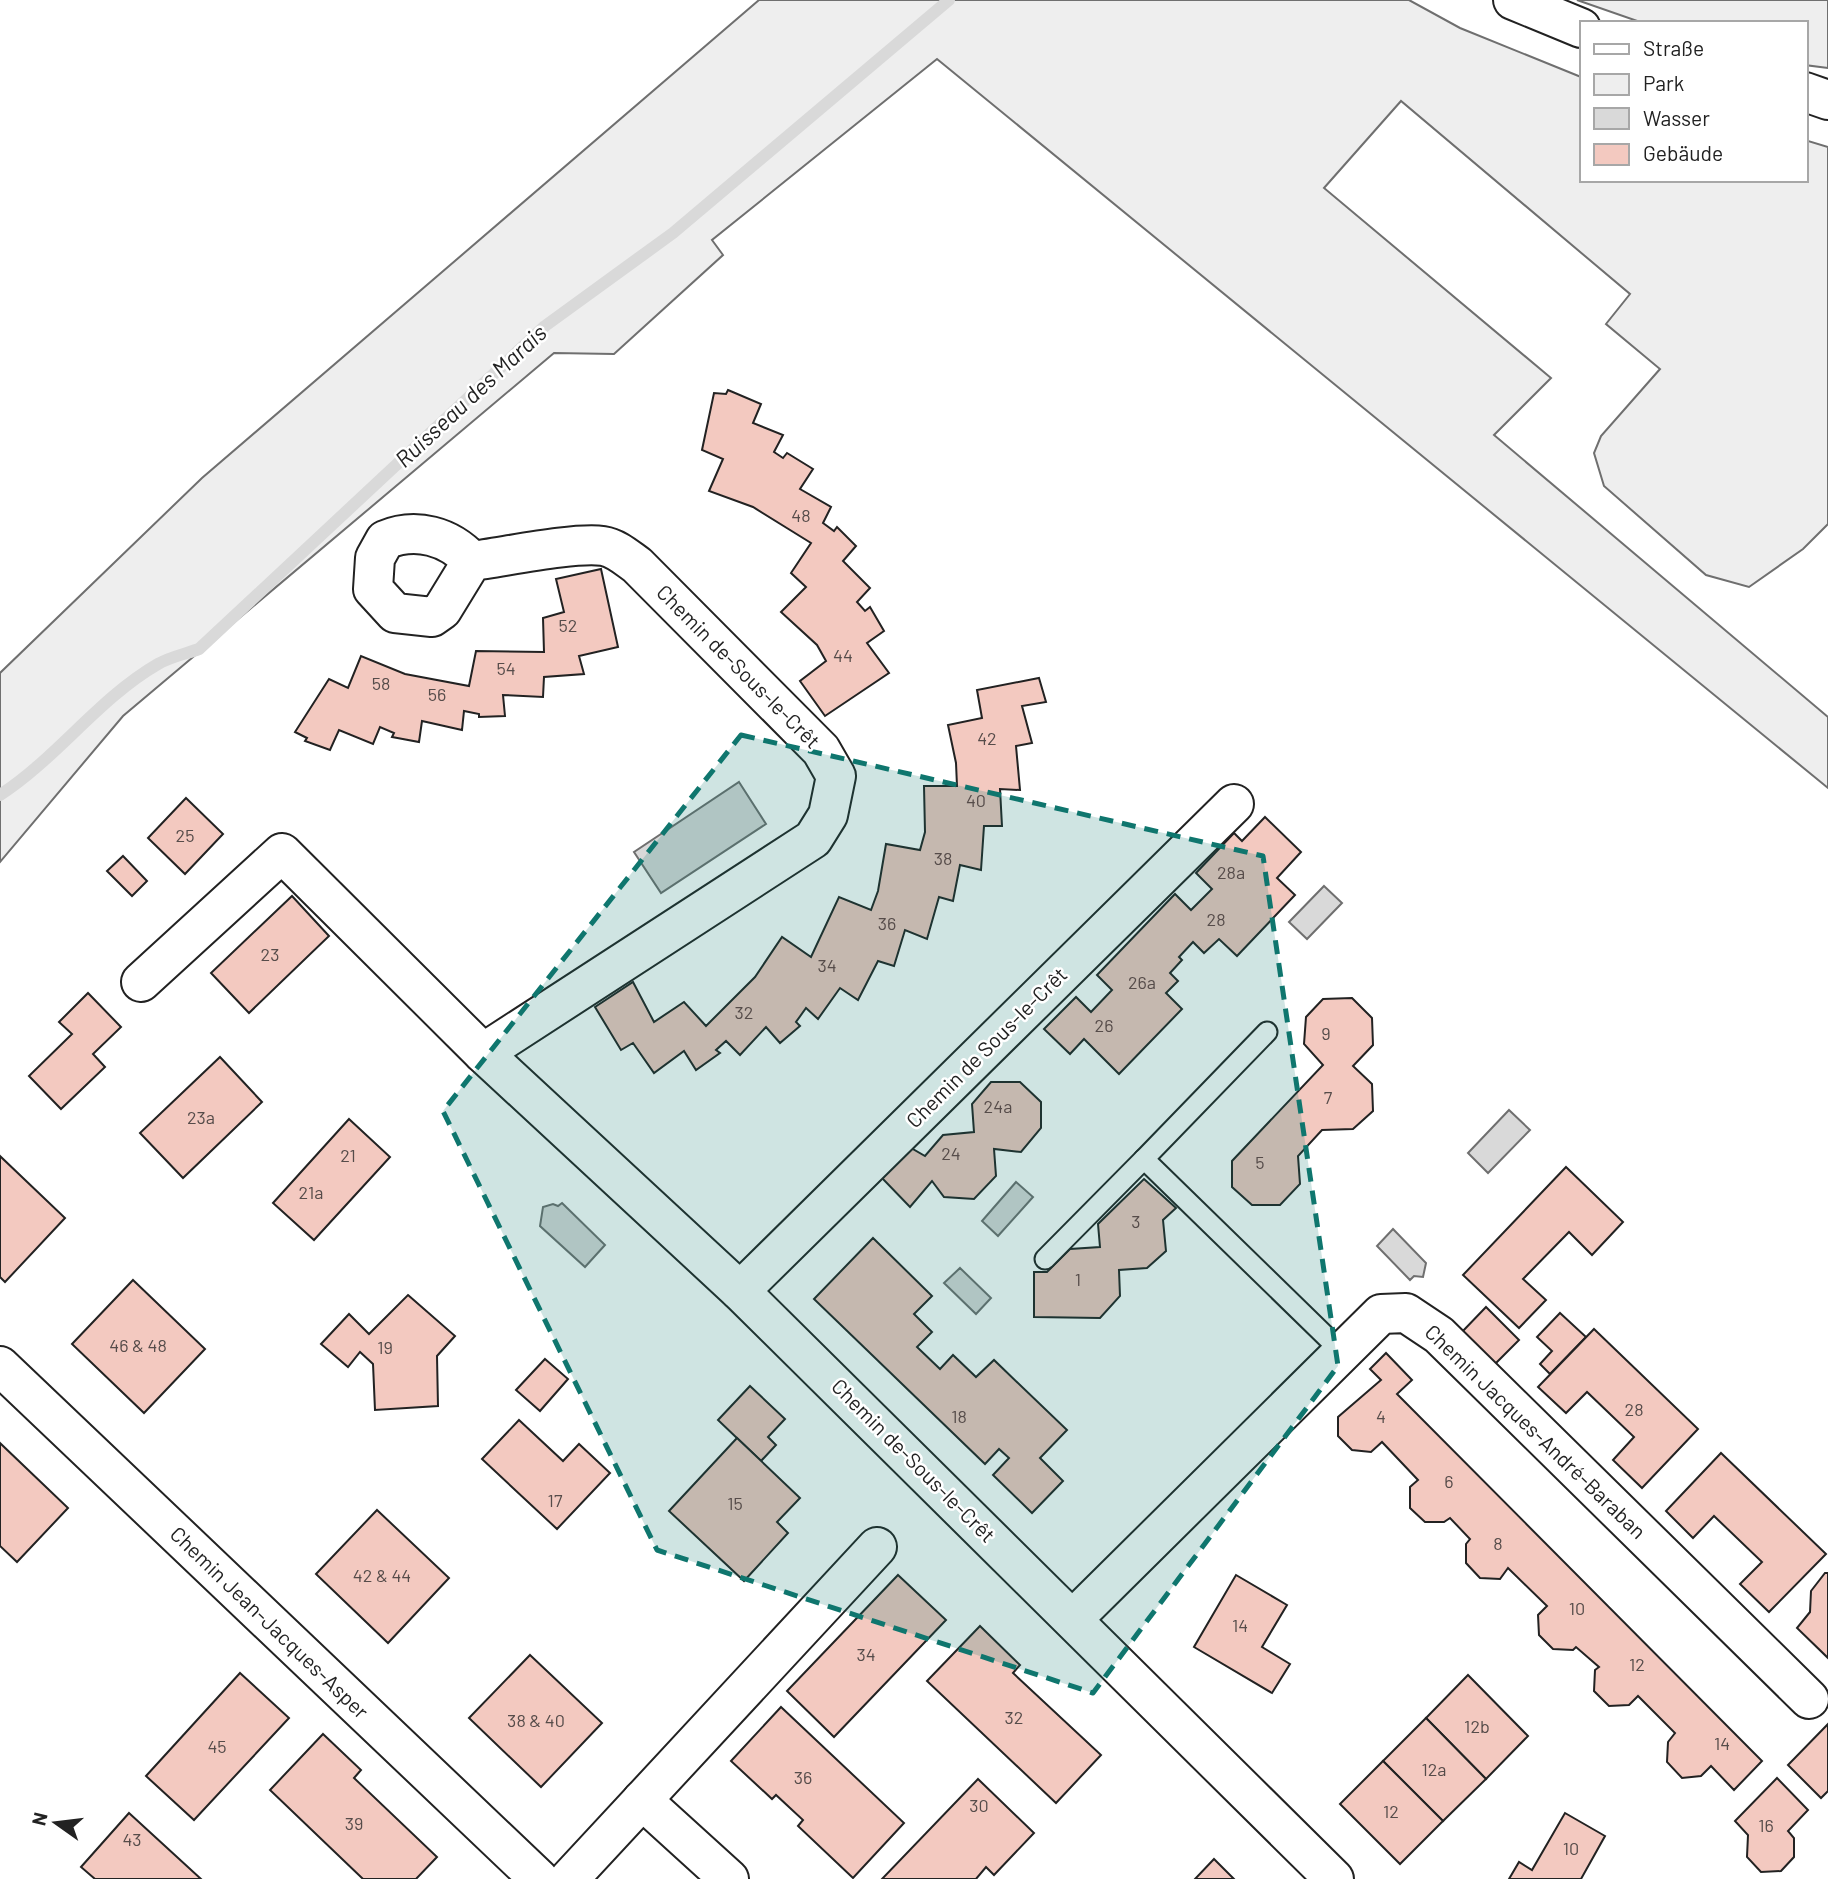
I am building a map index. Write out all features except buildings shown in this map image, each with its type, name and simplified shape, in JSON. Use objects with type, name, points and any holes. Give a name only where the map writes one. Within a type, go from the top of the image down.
[{"type":"street","points":[[1513,0],[1580,28]]},
{"type":"street","points":[[1807,93],[1828,100]]},
{"type":"street","name":"Chemin de-Sous-le-Crêt","points":[[472,561],[581,547],[603,546],[618,551],[637,565],[821,750],[836,776],[828,815],[813,839],[483,1053]]},
{"type":"street","name":"Chemin de Sous-le-Crêt","points":[[740,1292],[1234,804]]},
{"type":"street","name":"Chemin de-Sous-le-Crêt","points":[[141,982],[282,853],[483,1053],[740,1292],[1334,1879]]},
{"type":"street","name":"Chemin Jacques-André-Baraban","points":[[1073,1619],[1381,1314],[1406,1313],[1439,1335],[1809,1699]]},
{"type":"street","name":"Chemin Jean-Jacques-Asper","points":[[0,1366],[539,1879]]},
{"type":"street","points":[[569,1879],[877,1547]]},
{"type":"street","points":[[642,1800],[729,1879]]},
{"type":"lane","points":[[1045,1259],[1267,1032]]},
{"type":"lane","points":[[1144,1159],[1342,1352]]},
{"type":"highlighted area","points":[[741,735],[1263,856],[1338,1366],[1093,1693],[657,1550],[443,1111]]},
{"type":"green space","points":[[759,0],[1409,0],[1460,28],[1580,77],[1580,182],[1807,182],[1807,141],[1828,147],[1828,524],[1803,549],[1749,587],[1706,575],[1604,486],[1594,453],[1601,436],[1660,369],[1606,324],[1630,294],[1401,101],[1324,188],[1551,378],[1494,435],[1828,717],[1828,788],[937,59],[712,240],[723,255],[614,354],[554,353],[123,716],[0,862],[0,673],[202,478]]},
{"type":"green space","points":[[1577,0],[1828,0],[1828,68],[1807,65],[1807,21],[1637,21]]},
{"type":"water","points":[[739,782],[766,824],[661,893],[634,852]]},
{"type":"water","points":[[1324,886],[1342,903],[1307,939],[1289,922]]},
{"type":"water","points":[[1509,1110],[1530,1130],[1488,1173],[1468,1153]]},
{"type":"water","points":[[1016,1182],[1033,1197],[998,1236],[982,1221]]},
{"type":"water","points":[[562,1203],[605,1245],[585,1267],[540,1226],[543,1207],[553,1204],[558,1206]]},
{"type":"water","points":[[1393,1229],[1426,1263],[1423,1277],[1414,1276],[1410,1280],[1377,1246]]},
{"type":"water","points":[[960,1268],[991,1298],[976,1314],[944,1283]]},
{"type":"waterway","name":"Ruisseau des Marais","points":[[0,795],[40,764],[137,678],[173,657],[199,649],[545,326],[673,233],[949,0]]}]
